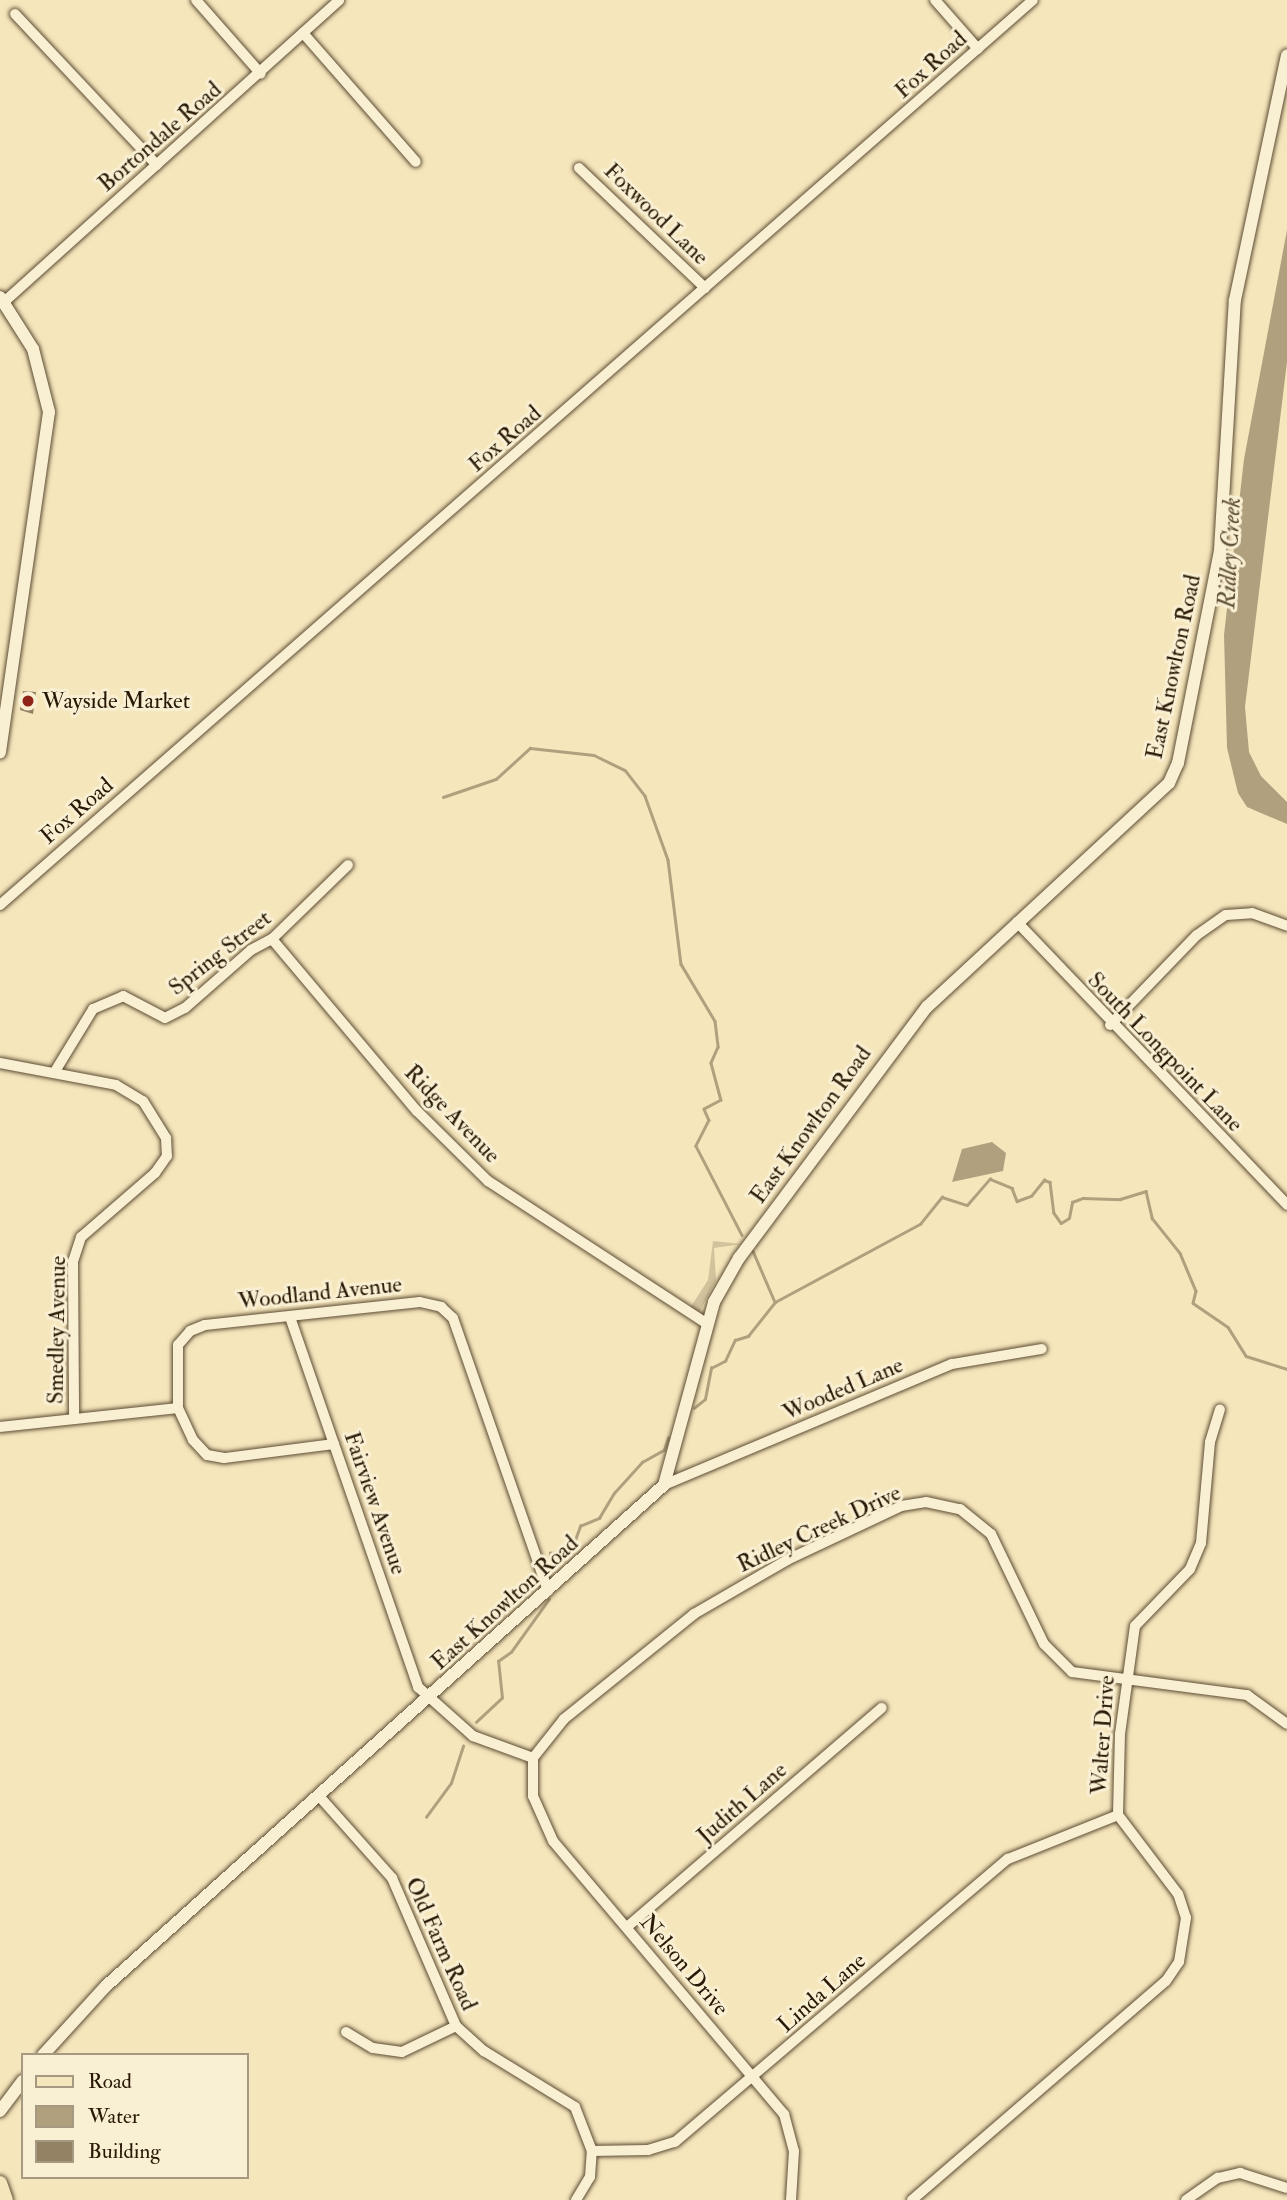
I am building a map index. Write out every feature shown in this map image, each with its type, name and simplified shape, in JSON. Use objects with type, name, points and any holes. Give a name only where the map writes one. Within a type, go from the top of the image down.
[{"type":"main road","name":"East Knowlton Road","points":[[45,2053],[106,1986],[428,1700],[664,1485],[708,1324],[724,1280],[876,1070],[927,1007],[1017,922],[1145,810],[1170,783],[1178,763],[1220,550],[1235,300],[1287,55]]},
{"type":"main road","points":[[0,752],[48,412],[36,356],[2,299]]},
{"type":"main road","points":[[0,2111],[21,2084]]},
{"type":"main road","points":[[0,2183],[6,2200]]},
{"type":"street","points":[[196,0],[261,74]]},
{"type":"street","name":"Bortondale Road","points":[[2,299],[261,74],[339,0]]},
{"type":"street","points":[[934,0],[978,49]]},
{"type":"street","name":"Fox Road","points":[[0,905],[1033,0]]},
{"type":"street","points":[[15,14],[157,164]]},
{"type":"street","points":[[303,33],[416,162]]},
{"type":"street","name":"Foxwood Lane","points":[[579,168],[705,288]]},
{"type":"street","name":"Spring Street","points":[[54,1073],[93,1009],[109,998],[122,996],[164,1018],[272,939],[348,865]]},
{"type":"street","points":[[1110,1025],[1197,935],[1226,915],[1252,913],[1287,926]]},
{"type":"street","name":"South Longpoint Lane","points":[[1017,922],[1110,1025],[1287,1205]]},
{"type":"street","name":"Ridge Avenue","points":[[272,939],[417,1111],[488,1181],[708,1324]]},
{"type":"street","name":"Smedley Avenue","points":[[0,1063],[116,1085],[143,1101],[158,1119],[167,1156],[139,1189],[81,1237],[73,1261],[74,1419]]},
{"type":"street","name":"Woodland Avenue","points":[[178,1408],[175,1360],[190,1331],[420,1302],[441,1307],[453,1318],[548,1591]]},
{"type":"street","name":"Fairview Avenue","points":[[290,1317],[418,1687],[428,1700]]},
{"type":"street","name":"Wooded Lane","points":[[664,1485],[952,1364],[1042,1349]]},
{"type":"street","points":[[0,1427],[178,1408],[193,1440],[207,1455],[224,1458],[334,1444]]},
{"type":"street","name":"Walter Drive","points":[[912,2200],[1166,1981],[1179,1962],[1186,1918],[1178,1894],[1118,1815],[1125,1682],[1135,1626],[1197,1558],[1210,1442],[1220,1410]]},
{"type":"street","name":"Ridley Creek Drive","points":[[533,1758],[565,1718],[694,1614],[787,1560],[901,1506],[926,1502],[960,1509],[991,1534],[1057,1661],[1072,1672],[1125,1682],[1247,1695],[1287,1724]]},
{"type":"street","points":[[428,1700],[473,1736],[533,1758]]},
{"type":"street","name":"Judith Lane","points":[[628,1927],[882,1709]]},
{"type":"street","name":"Nelson Drive","points":[[533,1758],[540,1820],[784,2114],[792,2133],[791,2200]]},
{"type":"street","name":"Old Farm Road","points":[[319,1796],[392,1878],[456,2026],[484,2051],[575,2107],[592,2151]]},
{"type":"street","name":"Linda Lane","points":[[592,2151],[666,2147],[753,2078],[1008,1859],[1118,1815]]},
{"type":"street","points":[[346,2032],[373,2048],[402,2052],[456,2026]]},
{"type":"street","points":[[576,2200],[590,2177],[592,2151]]},
{"type":"street","points":[[1186,2200],[1218,2178],[1240,2173],[1287,2188]]},
{"type":"shaded area","points":[[713,1241],[742,1244],[714,1248],[716,1280],[699,1313],[690,1308],[708,1280]]},
{"type":"water","points":[[1287,230],[1287,362],[1245,707],[1249,752],[1261,776],[1287,802],[1287,824],[1247,807],[1238,793],[1227,748],[1224,635],[1244,459]]},
{"type":"water","points":[[992,1142],[1006,1153],[1003,1171],[952,1182],[962,1149]]},
{"type":"building","name":"Wayside Market","points":[[23,691],[36,692],[33,714],[20,710]]},
{"type":"waterway","points":[[443,797],[496,779],[530,748],[594,755],[625,770],[645,796],[668,860],[681,964],[715,1021],[718,1047],[711,1063],[721,1100],[704,1109],[709,1120],[696,1146],[742,1235]]},
{"type":"waterway","points":[[694,1408],[705,1399],[711,1368],[725,1361],[735,1340],[748,1336],[775,1302],[920,1224],[942,1197],[967,1205],[990,1179],[1012,1188],[1017,1201],[1031,1196],[1044,1180],[1050,1182],[1054,1213],[1061,1223],[1069,1218],[1072,1202],[1083,1198],[1120,1199],[1146,1191],[1152,1218],[1180,1253],[1196,1291],[1193,1303],[1228,1327],[1246,1356],[1287,1369]]},
{"type":"waterway","points":[[753,1251],[775,1302]]},
{"type":"waterway","points":[[551,1563],[550,1553],[571,1551],[580,1526],[599,1518],[614,1493],[642,1462],[664,1450],[668,1438]]},
{"type":"waterway","points":[[476,1722],[502,1698],[498,1661],[511,1652],[549,1599]]},
{"type":"waterway","points":[[426,1817],[451,1783],[463,1746]]},
{"type":"place","name":"Wayside Market","points":[[28,701]]},
{"type":"water label","name":"Ridley Creek","points":[[1230,553]]}]
